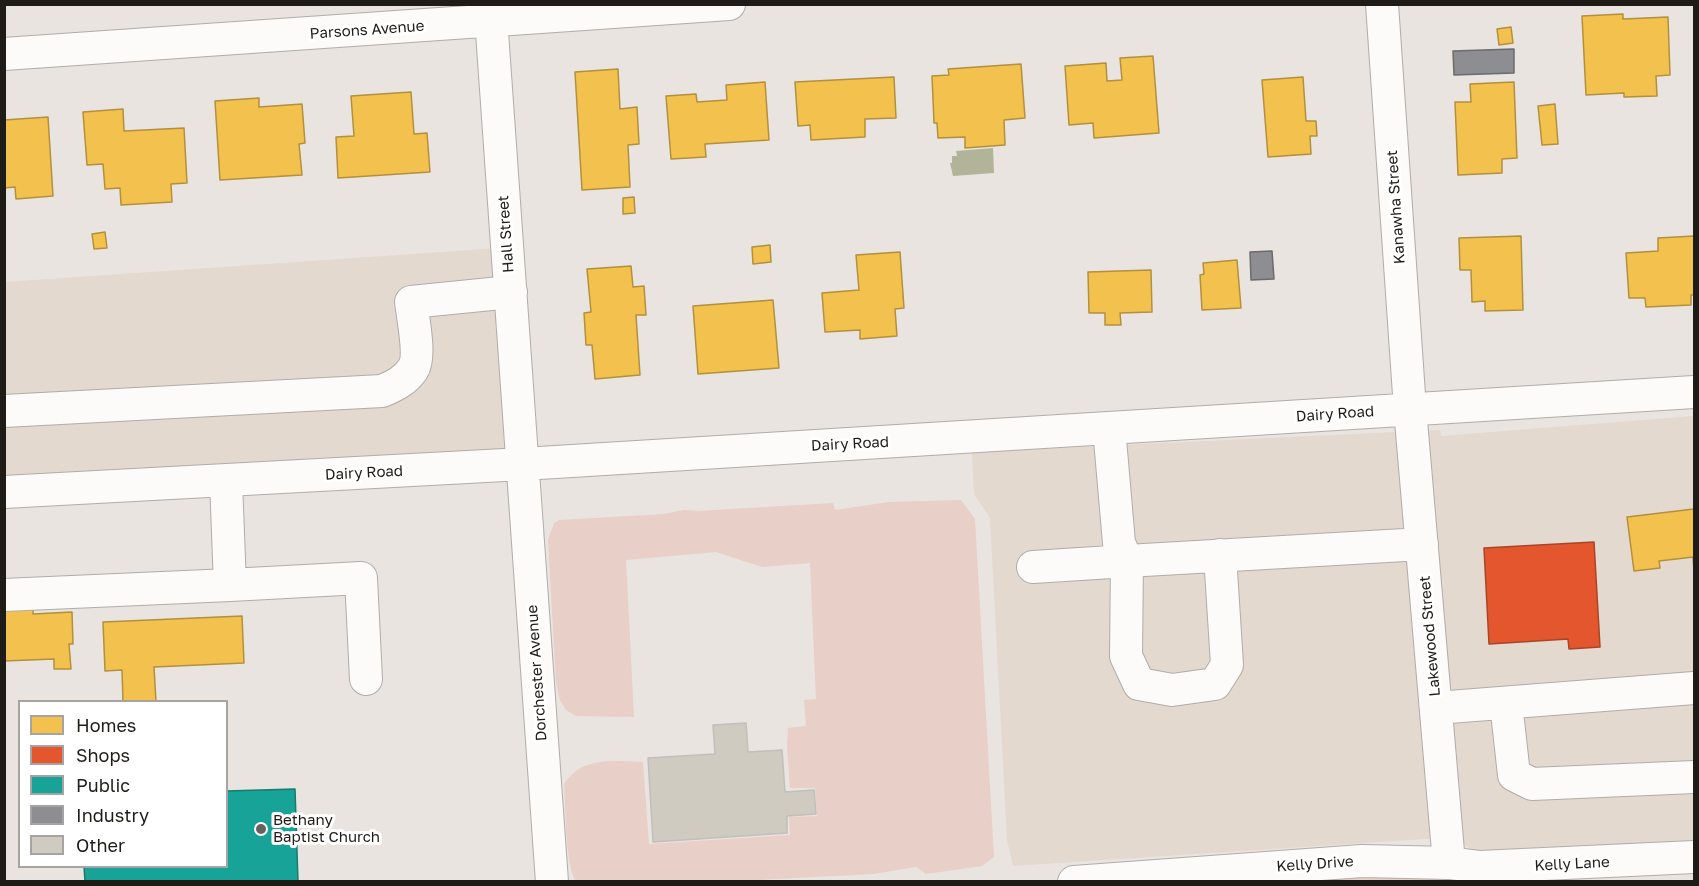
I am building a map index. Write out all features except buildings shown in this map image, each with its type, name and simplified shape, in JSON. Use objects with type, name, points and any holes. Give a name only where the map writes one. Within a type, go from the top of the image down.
[{"type":"street","name":"Parsons Avenue","points":[[4,54],[491,13],[729,4]]},
{"type":"street","name":"Kanawha Street","points":[[1382,4],[1410,409]]},
{"type":"street","name":"Hall Street","points":[[491,13],[523,464]]},
{"type":"street","points":[[4,411],[382,391],[400,383],[415,368],[416,352],[411,302],[511,292]]},
{"type":"street","name":"Dairy Road","points":[[4,492],[523,464],[1695,392]]},
{"type":"street","name":"Lakewood Street","points":[[1410,409],[1449,863]]},
{"type":"street","points":[[1109,428],[1119,543],[1127,561],[1126,656],[1139,684],[1172,690],[1215,684],[1227,666],[1220,555]]},
{"type":"street","name":"Dorchester Avenue","points":[[523,464],[552,882]]},
{"type":"street","points":[[226,481],[230,585]]},
{"type":"street","points":[[1033,567],[1422,544]]},
{"type":"street","points":[[4,596],[361,578],[366,679]]},
{"type":"street","points":[[1436,708],[1695,688]]},
{"type":"street","points":[[1506,703],[1514,775],[1532,784],[1695,777]]},
{"type":"street","name":"Kelly Lane","points":[[1449,863],[1533,874],[1695,857]]},
{"type":"street","name":"Kelly Drive","points":[[1074,882],[1362,861],[1449,863]]},
{"type":"shaded area","points":[[993,148],[994,173],[953,176],[950,163],[952,163],[952,156],[957,156],[956,151]]},
{"type":"shaded area","points":[[500,248],[516,450],[5,477],[5,282]]},
{"type":"shaded area","points":[[1694,416],[1694,858],[1490,864],[1455,837],[1013,866],[1007,840],[990,518],[974,494],[972,452],[1440,430],[1441,436]]},
{"type":"shaded area","points":[[961,500],[975,519],[994,857],[982,866],[926,874],[916,867],[873,874],[719,882],[577,882],[573,875],[568,851],[564,785],[579,769],[588,765],[609,761],[643,762],[649,844],[790,835],[789,817],[817,816],[815,788],[790,788],[787,746],[788,728],[806,726],[804,700],[816,699],[810,563],[762,567],[716,552],[626,560],[634,717],[576,716],[566,710],[560,700],[556,682],[548,540],[554,523],[559,520],[664,514],[684,510],[833,503],[835,510],[889,502]]},
{"type":"shaded area","points":[[1328,876],[1437,876],[1437,881],[1242,882]]},
{"type":"place","name":"Bethany Baptist Church","points":[[261,829]]}]
